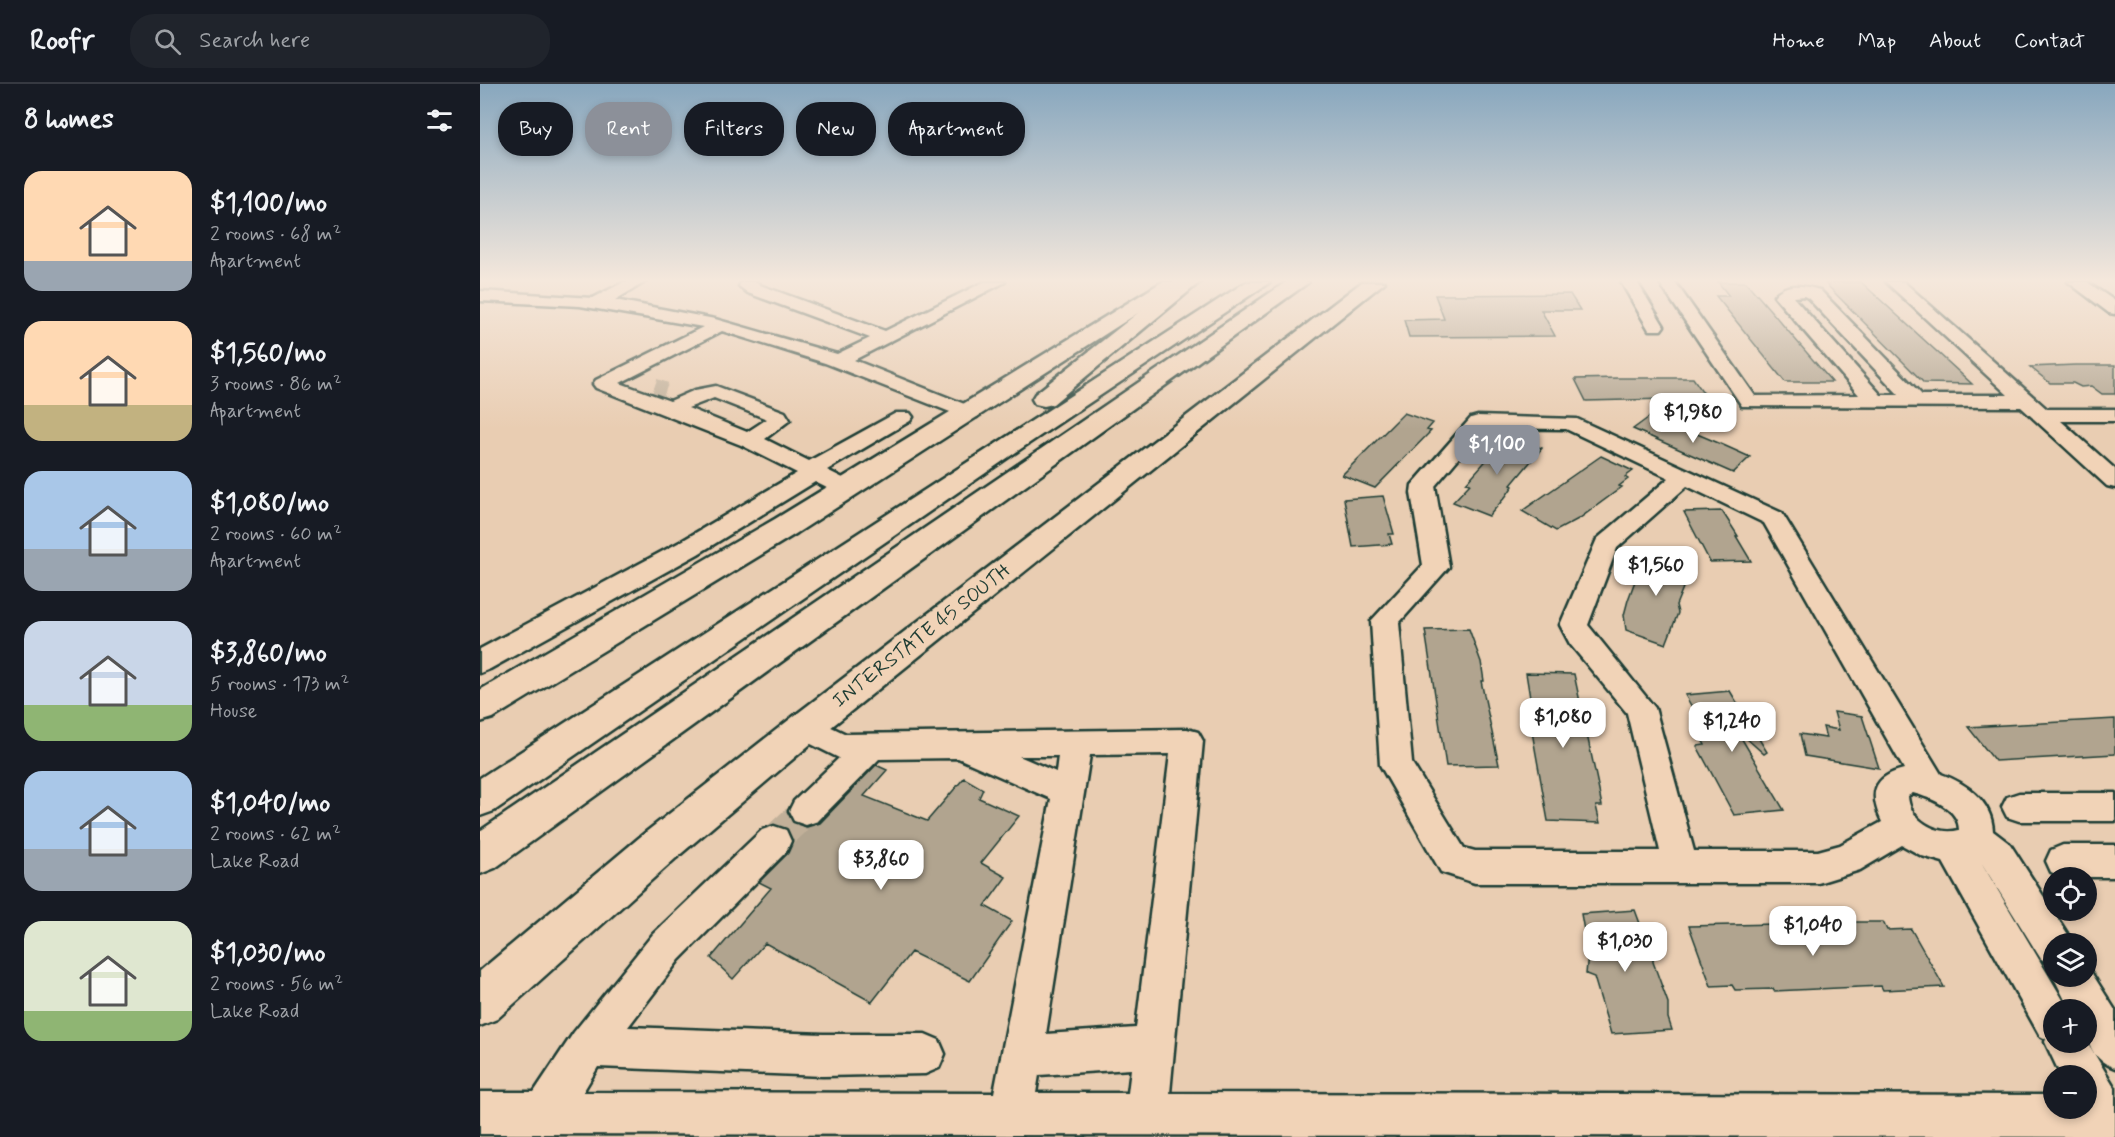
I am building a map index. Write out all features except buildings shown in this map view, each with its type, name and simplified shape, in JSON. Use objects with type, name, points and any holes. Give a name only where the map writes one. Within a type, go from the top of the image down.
[{"type":"main road","points":[[480,708],[847,489],[1099,331]]},
{"type":"main road","points":[[480,797],[640,683],[856,540],[1131,331]]},
{"type":"main road","points":[[480,797],[1013,442],[1184,331]]},
{"type":"main road","points":[[480,855],[1229,331]]},
{"type":"main road","name":"INTERSTATE 45 SOUTH","points":[[480,1002],[661,845],[806,727],[1311,331]]},
{"type":"street","points":[[708,331],[603,384],[617,390],[640,385],[847,489]]},
{"type":"street","points":[[743,331],[838,361],[970,413]]},
{"type":"street","points":[[869,331],[885,337]]},
{"type":"street","points":[[838,361],[897,331]]},
{"type":"street","points":[[1701,331],[1749,402],[1916,401],[2115,415]]},
{"type":"street","points":[[1814,331],[1876,402]]},
{"type":"street","points":[[1849,331],[1916,401]]},
{"type":"street","points":[[1949,331],[2115,481]]},
{"type":"street","points":[[662,398],[716,392],[778,416],[780,420],[774,426],[750,440]]},
{"type":"street","points":[[480,662],[689,548],[903,417]]},
{"type":"street","points":[[1904,827],[1848,859],[1818,867],[1475,867],[1453,861],[1396,765],[1385,621],[1436,567],[1423,493],[1424,485],[1478,422],[1570,423],[1773,518],[1929,783]]},
{"type":"street","points":[[1681,868],[1640,708],[1580,637],[1574,625],[1606,545],[1620,530],[1685,476]]},
{"type":"street","points":[[806,727],[842,747],[1187,741],[1147,1115]]},
{"type":"street","points":[[1011,1114],[1076,743]]},
{"type":"street","points":[[960,745],[1069,792]]},
{"type":"street","points":[[806,811],[872,746]]},
{"type":"street","points":[[1965,843],[1978,826],[1972,813],[1961,800],[1929,783],[1913,780],[1900,783],[1891,790],[1889,801],[1894,813],[1904,827],[1928,842],[1965,843],[1998,855],[2046,933]]},
{"type":"street","points":[[2019,807],[2115,807]]},
{"type":"street","points":[[544,1113],[588,1046],[666,947],[774,841]]},
{"type":"street","points":[[1965,843],[2043,1003]]},
{"type":"street","points":[[2063,861],[2115,861]]},
{"type":"street","points":[[2033,986],[2043,985]]},
{"type":"street","points":[[2078,987],[2115,1048]]},
{"type":"street","points":[[588,1046],[823,1055],[925,1054]]},
{"type":"street","points":[[1022,1056],[1154,1047]]},
{"type":"street","points":[[2097,1096],[2111,1117]]},
{"type":"street","points":[[480,1113],[1011,1114],[1097,1126],[1147,1115],[2111,1117]]},
{"type":"tunnel","points":[[654,388],[665,392]]},
{"type":"tunnel","points":[[774,841],[806,811]]}]
